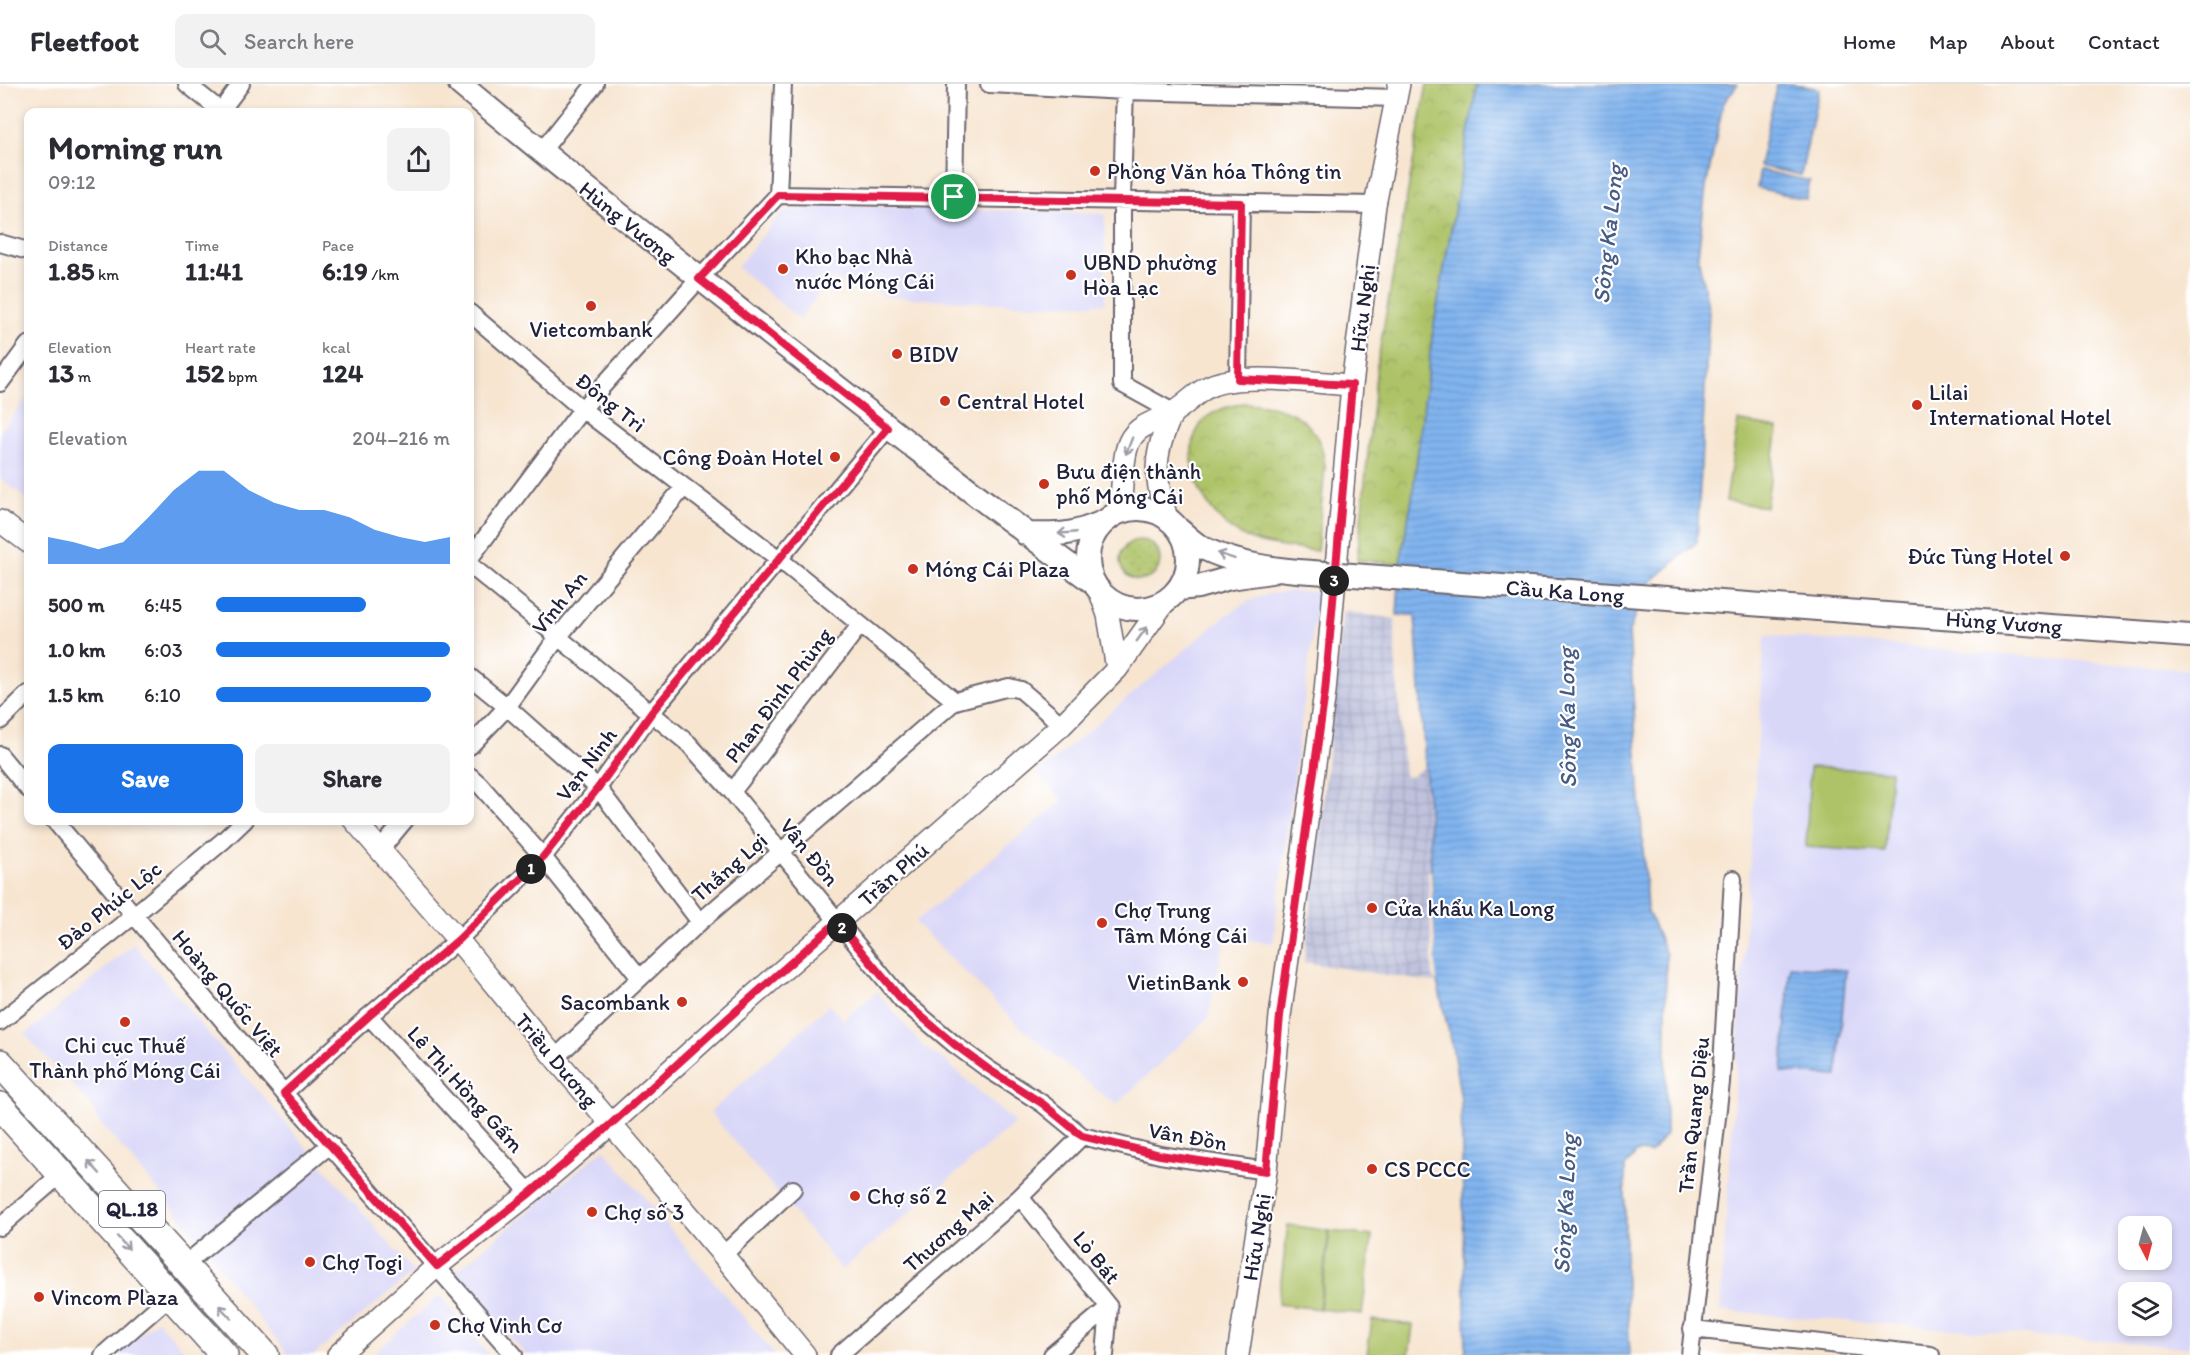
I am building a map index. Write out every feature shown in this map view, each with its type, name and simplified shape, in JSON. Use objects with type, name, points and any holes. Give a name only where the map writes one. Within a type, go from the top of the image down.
[{"type":"highway","name":"QL.18","points":[[0,1063],[265,1355]]},
{"type":"highway","name":"QL.18","points":[[0,1106],[224,1355]]},
{"type":"main road","name":"Hùng Vương","points":[[460,84],[699,279],[888,428],[1097,587]]},
{"type":"main road","points":[[1026,534],[1054,535],[1081,532],[1136,509],[1152,511],[1172,523],[1202,548],[1230,558],[1281,570]]},
{"type":"main road","points":[[1113,517],[1094,534],[1088,550],[1088,568],[1097,587],[1111,601],[1125,607],[1139,609],[1154,606],[1172,594],[1230,578],[1281,570]]},
{"type":"main road","points":[[1172,523],[1185,542],[1188,558],[1185,574],[1172,594]]},
{"type":"main road","name":"Cầu Ka Long","points":[[1281,570],[1818,609]]},
{"type":"main road","name":"Hùng Vương","points":[[1818,609],[2190,636]]},
{"type":"street","points":[[187,84],[216,108]]},
{"type":"street","points":[[224,108],[241,84]]},
{"type":"street","points":[[541,152],[595,84]]},
{"type":"street","points":[[474,553],[582,409],[778,195],[783,84]]},
{"type":"street","points":[[954,197],[956,84]]},
{"type":"street","points":[[989,84],[1398,91]]},
{"type":"street","points":[[1125,87],[1122,201],[1122,384],[1173,412]]},
{"type":"street","name":"Hữu Nghị","points":[[1238,1355],[1266,1171],[1280,1016],[1325,692],[1352,385],[1375,205],[1398,91]]},
{"type":"street","points":[[778,195],[1375,205]]},
{"type":"street","points":[[1238,379],[1241,203]]},
{"type":"street","points":[[0,243],[24,250]]},
{"type":"street","name":"Đông Trì","points":[[474,316],[582,409],[779,559],[954,701]]},
{"type":"street","points":[[0,383],[24,350]]},
{"type":"street","points":[[1113,517],[1127,447],[1135,432],[1144,425],[1173,412],[1195,394],[1208,387],[1238,379],[1352,385]]},
{"type":"street","points":[[1172,523],[1157,483],[1159,443],[1173,412]]},
{"type":"street","name":"Vạn Ninh","points":[[284,1093],[458,940],[543,857],[598,788],[652,712],[888,428]]},
{"type":"street","name":"Vĩnh An","points":[[474,742],[507,707],[558,637],[684,487]]},
{"type":"street","points":[[0,521],[24,539]]},
{"type":"street","name":"Vân Đồn","points":[[474,568],[689,744],[732,792],[902,1000],[954,1044],[1043,1104],[1082,1136],[1160,1155],[1266,1171]]},
{"type":"street","points":[[1097,587],[1108,615],[1117,669]]},
{"type":"street","name":"Trần Phú","points":[[338,1355],[437,1266],[530,1193],[611,1124],[1062,725],[1117,669],[1172,594]]},
{"type":"street","name":"Phan Đình Phùng","points":[[732,792],[860,625]]},
{"type":"street","points":[[474,680],[598,788],[700,922]]},
{"type":"street","name":"Thắng Lợi","points":[[555,1058],[700,922],[954,701],[1010,687],[1021,690],[1062,725]]},
{"type":"street","points":[[0,721],[24,698]]},
{"type":"street","points":[[0,755],[24,784]]},
{"type":"street","points":[[474,780],[543,857],[640,978]]},
{"type":"street","name":"Hoàng Quốc Việt","points":[[58,825],[284,1093],[514,1355]]},
{"type":"street","name":"Đào Phúc Lộc","points":[[0,1022],[133,916],[239,825]]},
{"type":"street","name":"Triều Dương","points":[[358,825],[458,940],[805,1355]]},
{"type":"street","points":[[380,850],[401,825]]},
{"type":"street","name":"Trần Quang Diệu","points":[[1690,1355],[1721,1082],[1733,879]]},
{"type":"street","name":"Lê Thị Hồng Gấm","points":[[369,1016],[530,1193]]},
{"type":"street","name":"Thương Mại","points":[[839,1355],[1020,1197],[1082,1136]]},
{"type":"street","points":[[183,1266],[331,1144]]},
{"type":"street","points":[[0,1227],[62,1173]]},
{"type":"street","points":[[723,1255],[793,1189]]},
{"type":"street","name":"Lò Bát","points":[[1020,1197],[1108,1307],[1105,1355]]},
{"type":"street","points":[[103,1355],[171,1296]]},
{"type":"street","points":[[1052,1355],[1108,1307]]},
{"type":"street","points":[[1692,1329],[1931,1355]]},
{"type":"shaded area","points":[[828,205],[1105,214],[1105,304],[1034,305],[889,297],[831,278],[799,319],[737,267],[781,213]]},
{"type":"shaded area","points":[[24,401],[24,497],[0,478],[0,432]]},
{"type":"shaded area","points":[[1318,591],[1273,943],[1225,938],[1208,1018],[1117,1104],[1100,1093],[1018,1025],[915,922],[1063,800],[1037,774],[1225,616],[1247,602],[1270,593]]},
{"type":"shaded area","name":"Cửa khẩu Ka Long","points":[[1343,611],[1395,619],[1395,652],[1404,776],[1411,777],[1425,766],[1437,983],[1304,962]]},
{"type":"shaded area","points":[[1765,635],[2190,670],[2190,1348],[1720,1311]]},
{"type":"shaded area","points":[[134,944],[414,1272],[314,1355],[288,1355],[165,1198],[96,1118],[91,1105],[25,1035]]},
{"type":"shaded area","name":"Chợ số 2","points":[[877,992],[924,1048],[944,1060],[1015,1123],[842,1270],[710,1112],[829,1005],[843,1020]]},
{"type":"shaded area","name":"Chợ số 3","points":[[604,1149],[775,1355],[526,1355],[453,1274]]},
{"type":"shaded area","name":"Chợ Vinh Cơ","points":[[440,1295],[489,1355],[372,1355]]},
{"type":"shaded area","points":[[157,1320],[189,1355],[118,1355]]},
{"type":"green space","points":[[1427,84],[1477,84],[1433,330],[1412,499],[1400,564],[1357,560],[1377,364]]},
{"type":"green space","points":[[1244,403],[1260,404],[1288,411],[1309,426],[1317,437],[1325,467],[1317,551],[1271,545],[1245,537],[1231,529],[1206,502],[1193,467],[1192,449],[1196,433],[1206,418],[1214,412]]},
{"type":"green space","points":[[1738,421],[1778,428],[1766,507],[1726,501]]},
{"type":"green space","points":[[1140,540],[1148,541],[1154,546],[1159,552],[1159,568],[1154,574],[1148,579],[1140,580],[1132,579],[1126,574],[1121,568],[1120,560],[1121,552],[1126,546],[1132,541]]},
{"type":"green space","points":[[1810,767],[1891,771],[1885,852],[1806,847]]},
{"type":"green space","points":[[1288,1225],[1329,1231],[1319,1309],[1278,1304]]},
{"type":"green space","points":[[1330,1231],[1372,1236],[1362,1314],[1320,1309]]},
{"type":"green space","points":[[1372,1320],[1413,1325],[1409,1355],[1367,1355]]},
{"type":"water","name":"Sông Ka Long","points":[[1477,84],[1738,84],[1723,104],[1706,187],[1698,256],[1709,312],[1697,542],[1645,587],[1629,632],[1647,909],[1666,954],[1666,1134],[1651,1153],[1637,1152],[1625,1167],[1625,1263],[1630,1355],[1466,1355],[1461,1100],[1452,1045],[1436,978],[1429,822],[1415,615],[1397,615],[1400,563],[1412,499],[1433,330]]},
{"type":"water","points":[[1777,84],[1793,84],[1819,89],[1801,175],[1759,166]]},
{"type":"water","points":[[1760,170],[1810,181],[1806,199],[1757,188]]},
{"type":"water","points":[[1790,966],[1846,970],[1837,1076],[1782,1072]]},
{"type":"pier","points":[[1428,871],[1431,871],[1437,983],[1433,978]]},
{"type":"place","name":"Phòng Văn hóa Thông tin","points":[[1095,171]]},
{"type":"place","name":"Kho bạc Nhà nước Móng Cái","points":[[783,269]]},
{"type":"place","name":"UBND phường Hòa Lạc","points":[[1071,275]]},
{"type":"place","name":"Vietcombank","points":[[591,306]]},
{"type":"place","name":"BIDV","points":[[897,354]]},
{"type":"place","name":"Central Hotel","points":[[945,401]]},
{"type":"place","name":"Lilai International Hotel","points":[[1917,405]]},
{"type":"place","name":"Công Đoàn Hotel","points":[[835,457]]},
{"type":"place","name":"Bưu điện thành phố Móng Cái","points":[[1044,484]]},
{"type":"place","name":"Đức Tùng Hotel","points":[[2065,556]]},
{"type":"place","name":"Móng Cái Plaza","points":[[913,569]]},
{"type":"place","name":"Cửa khẩu Ka Long","points":[[1372,908]]},
{"type":"place","name":"Chợ Trung Tâm Móng Cái","points":[[1102,923]]},
{"type":"place","name":"VietinBank","points":[[1243,982]]},
{"type":"place","name":"Sacombank","points":[[682,1002]]},
{"type":"place","name":"Chi cục Thuế Thành phố Móng Cái","points":[[125,1022]]},
{"type":"place","name":"CS PCCC","points":[[1372,1169]]},
{"type":"place","name":"Chợ số 2","points":[[855,1196]]},
{"type":"place","name":"Chợ số 3","points":[[592,1212]]},
{"type":"place","name":"Chợ Togi","points":[[310,1262]]},
{"type":"place","name":"Vincom Plaza","points":[[39,1297]]},
{"type":"place","name":"Chợ Vinh Cơ","points":[[435,1325]]},
{"type":"route","points":[[778,195],[954,197],[1241,203],[1238,379],[1352,385],[1325,692],[1280,1016],[1266,1171],[1160,1155],[1082,1136],[1043,1104],[954,1044],[902,1000],[837,922],[611,1124],[530,1193],[437,1266],[284,1093],[458,940],[543,857],[598,788],[652,712],[888,428],[699,279],[778,195]]}]
